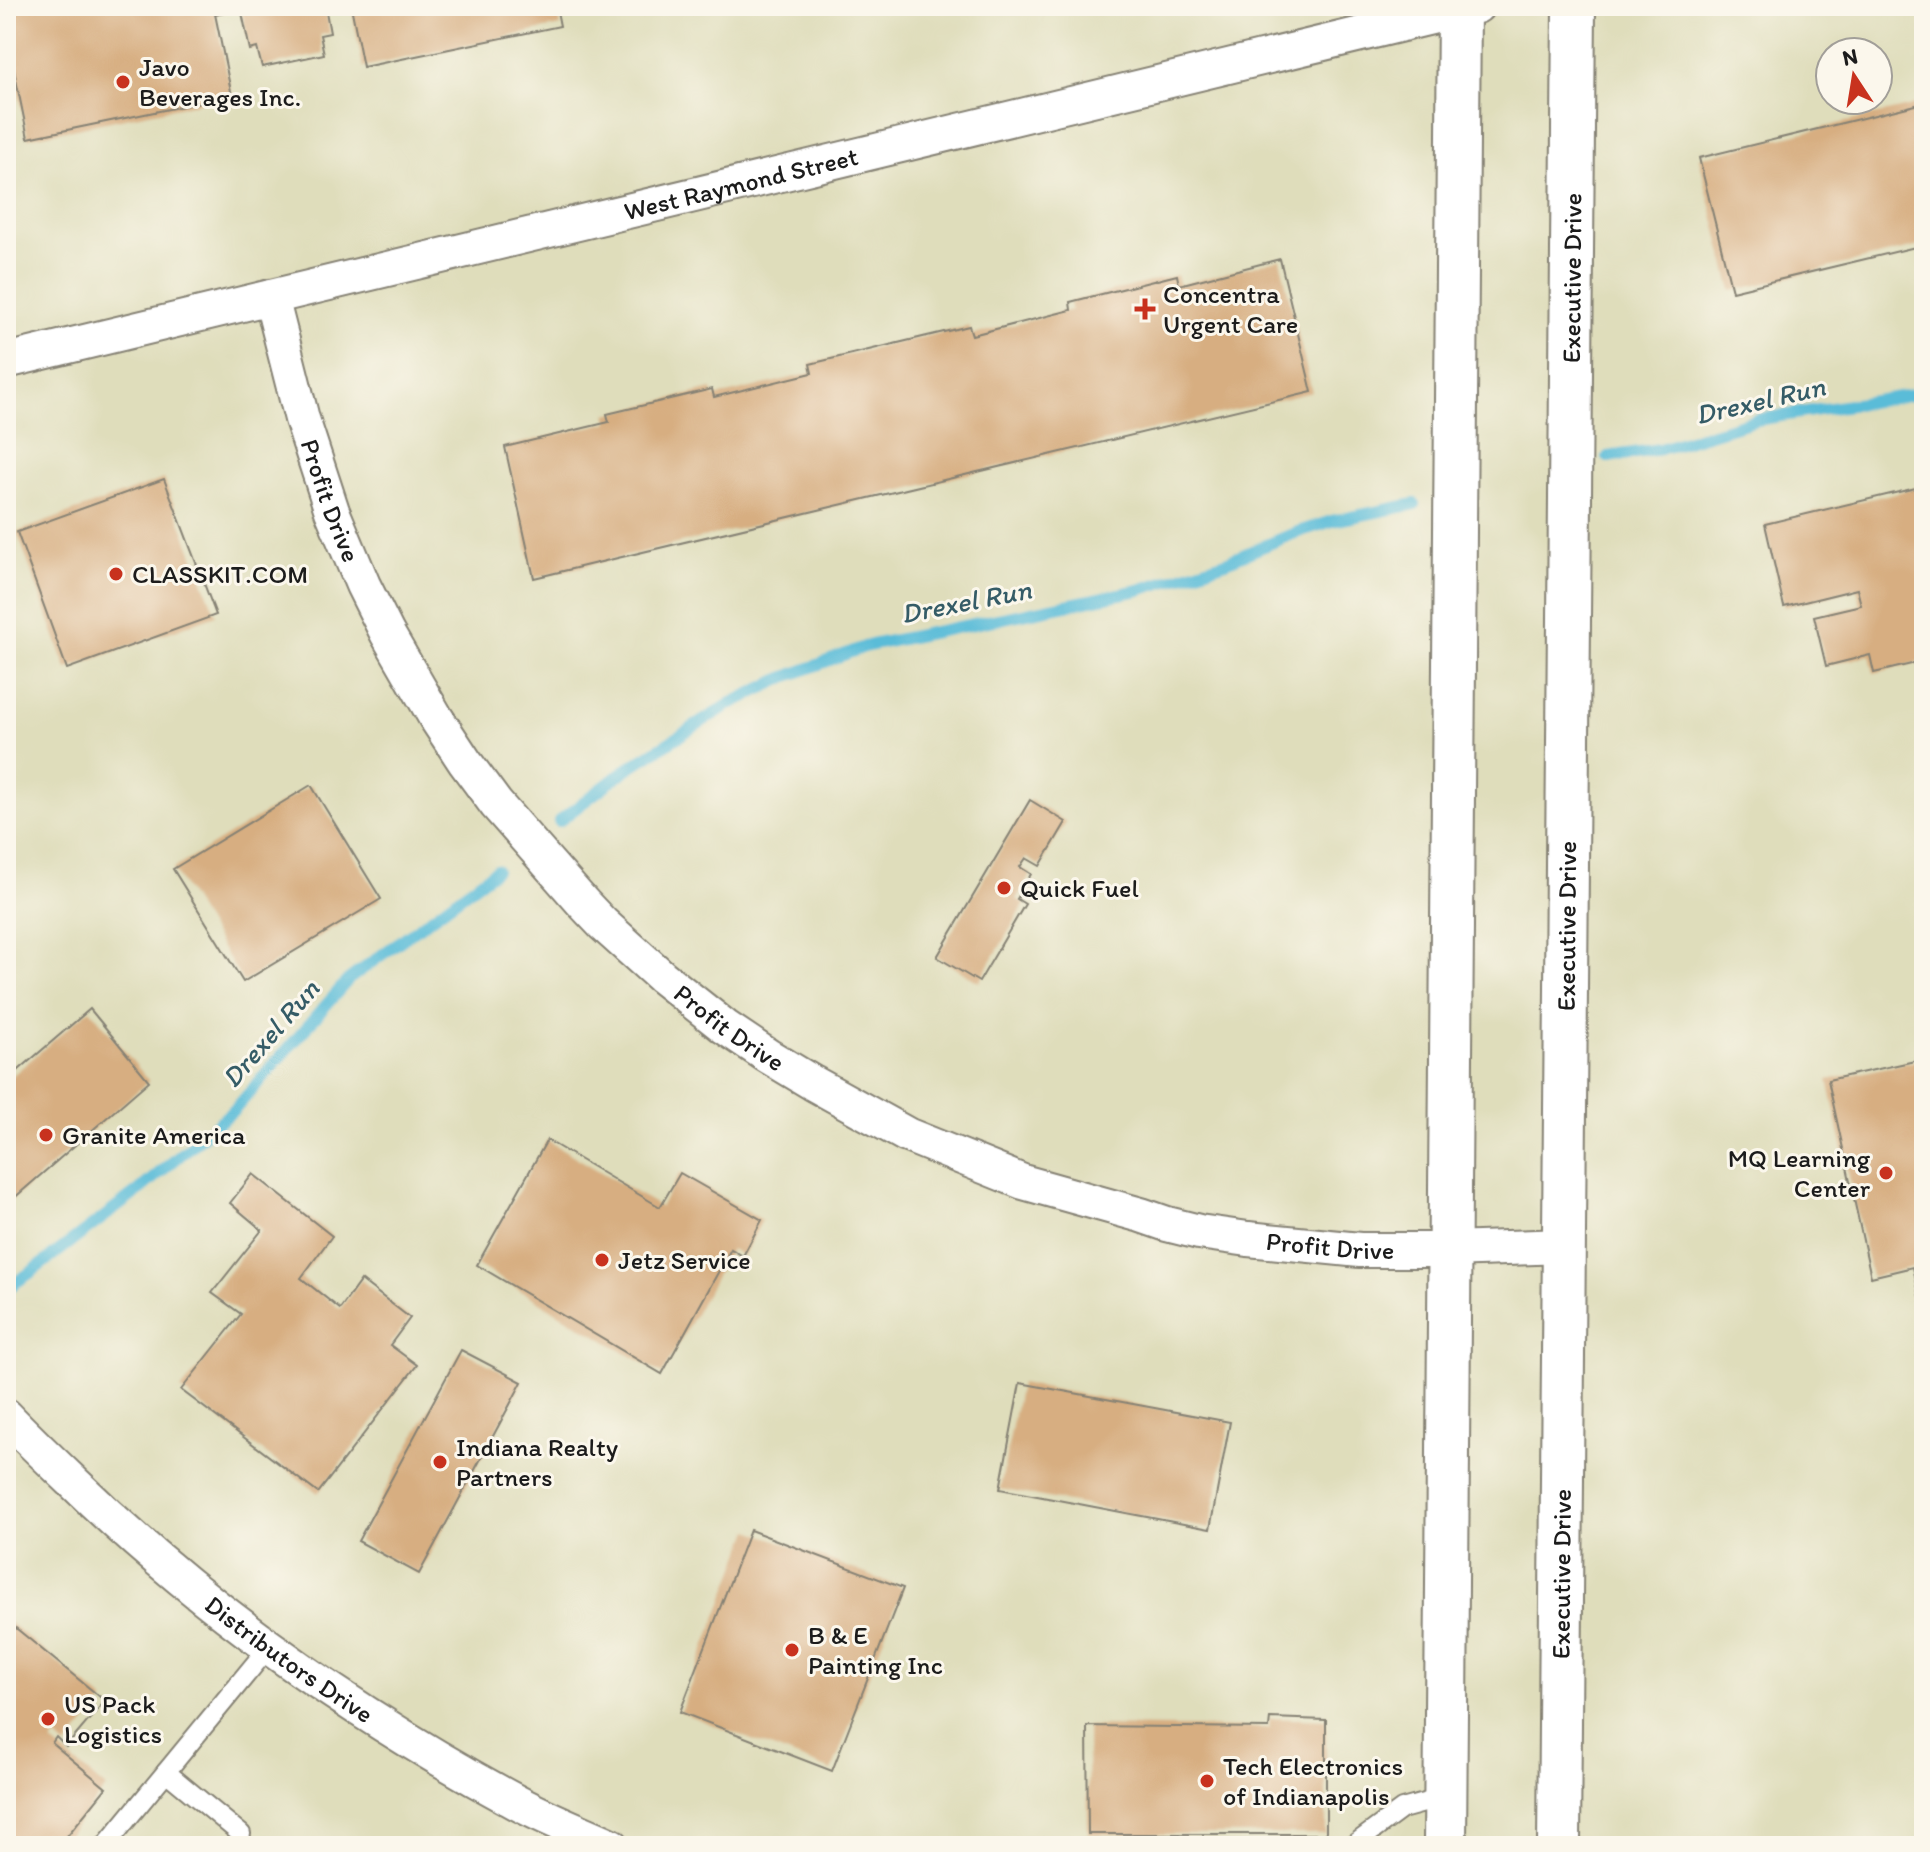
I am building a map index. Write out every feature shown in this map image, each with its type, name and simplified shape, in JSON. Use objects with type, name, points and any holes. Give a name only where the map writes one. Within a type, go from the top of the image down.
[{"type":"street","name":"Executive Drive","points":[[1559,1846],[1574,6]]},
{"type":"street","name":"West Raymond Street","points":[[6,361],[1465,7]]},
{"type":"street","points":[[1445,1846],[1465,7]]},
{"type":"street","name":"Profit Drive","points":[[271,297],[302,419],[332,511],[363,585],[409,673],[465,762],[530,844],[603,924],[662,977],[725,1027],[813,1083],[907,1135],[1023,1182],[1199,1232],[1360,1250],[1564,1246]]},
{"type":"street","name":"Distributors Drive","points":[[6,1416],[129,1536],[268,1648],[415,1744],[520,1804],[612,1846]]},
{"type":"lane","points":[[105,1846],[268,1648]]},
{"type":"lane","points":[[166,1772],[241,1834]]},
{"type":"lane","points":[[1352,1846],[1402,1809],[1446,1797]]},
{"type":"shaded area","points":[[6,6],[1924,6],[1924,1846],[6,1846]]},
{"type":"building","name":"Javo Beverages Inc.","points":[[6,6],[325,6],[330,33],[320,35],[324,54],[262,67],[257,48],[250,50],[241,8],[215,14],[232,96],[28,138],[6,31]]},
{"type":"building","name":"Javo Beverages Inc.","points":[[351,6],[556,6],[560,26],[363,67]]},
{"type":"building","points":[[1924,103],[1924,245],[1732,291],[1699,158],[1871,116],[1894,116],[1894,110]]},
{"type":"building","points":[[1280,259],[1312,392],[534,578],[505,447],[609,422],[607,414],[712,389],[714,397],[812,373],[810,364],[969,326],[972,335],[1071,310],[1070,302],[1177,275],[1179,285]]},
{"type":"building","name":"CLASSKIT.COM","points":[[164,479],[216,615],[67,669],[17,532]]},
{"type":"building","points":[[1924,486],[1924,661],[1874,673],[1870,655],[1826,666],[1814,616],[1861,605],[1857,589],[1784,607],[1765,524]]},
{"type":"building","points":[[311,785],[381,899],[243,982],[173,869]]},
{"type":"building","points":[[1030,800],[1066,822],[1040,866],[1026,858],[1020,867],[1031,874],[1017,899],[1025,904],[979,982],[937,957]]},
{"type":"building","name":"Granite America","points":[[90,1009],[149,1081],[13,1199],[6,1190],[6,1081]]},
{"type":"building","name":"MQ Learning Center","points":[[1924,1059],[1923,1310],[1913,1267],[1871,1277],[1828,1080]]},
{"type":"building","name":"Jetz Service","points":[[547,1140],[660,1207],[680,1173],[762,1220],[743,1256],[731,1249],[662,1374],[477,1265]]},
{"type":"building","points":[[253,1174],[332,1236],[301,1278],[340,1309],[361,1280],[410,1318],[390,1345],[417,1365],[318,1493],[181,1390],[241,1314],[212,1293],[262,1230],[230,1203]]},
{"type":"building","name":"Indiana Realty Partners","points":[[461,1350],[522,1382],[419,1574],[358,1541]]},
{"type":"building","points":[[1020,1383],[1230,1422],[1210,1529],[1000,1489]]},
{"type":"building","name":"B & E Painting Inc","points":[[750,1530],[903,1588],[832,1771],[680,1712]]},
{"type":"building","name":"US Pack Logistics","points":[[6,1620],[105,1701],[66,1747],[56,1737],[52,1743],[106,1788],[59,1846],[6,1846]]},
{"type":"building","name":"Tech Electronics of Indianapolis","points":[[1270,1718],[1326,1720],[1326,1834],[1088,1834],[1087,1726],[1269,1728]]},
{"type":"waterway","name":"Drexel Run","points":[[1608,457],[1660,449],[1756,420],[1924,393]]},
{"type":"waterway","name":"Drexel Run","points":[[559,821],[627,769],[730,704],[783,678],[867,646],[1139,590],[1226,562],[1332,521],[1415,504]]},
{"type":"waterway","name":"Drexel Run","points":[[6,1289],[137,1192],[236,1108],[348,980],[496,870]]},
{"type":"place","name":"Javo Beverages Inc.","points":[[123,82]]},
{"type":"place","name":"Concentra Urgent Care","points":[[1145,309]]},
{"type":"place","name":"CLASSKIT.COM","points":[[116,574]]},
{"type":"place","name":"Quick Fuel","points":[[1004,888]]},
{"type":"place","name":"Granite America","points":[[46,1135]]},
{"type":"place","name":"MQ Learning Center","points":[[1886,1173]]},
{"type":"place","name":"Jetz Service","points":[[602,1260]]},
{"type":"place","name":"Indiana Realty Partners","points":[[440,1462]]},
{"type":"place","name":"B & E Painting Inc","points":[[792,1650]]},
{"type":"place","name":"US Pack Logistics","points":[[48,1719]]},
{"type":"place","name":"Tech Electronics of Indianapolis","points":[[1207,1781]]}]
